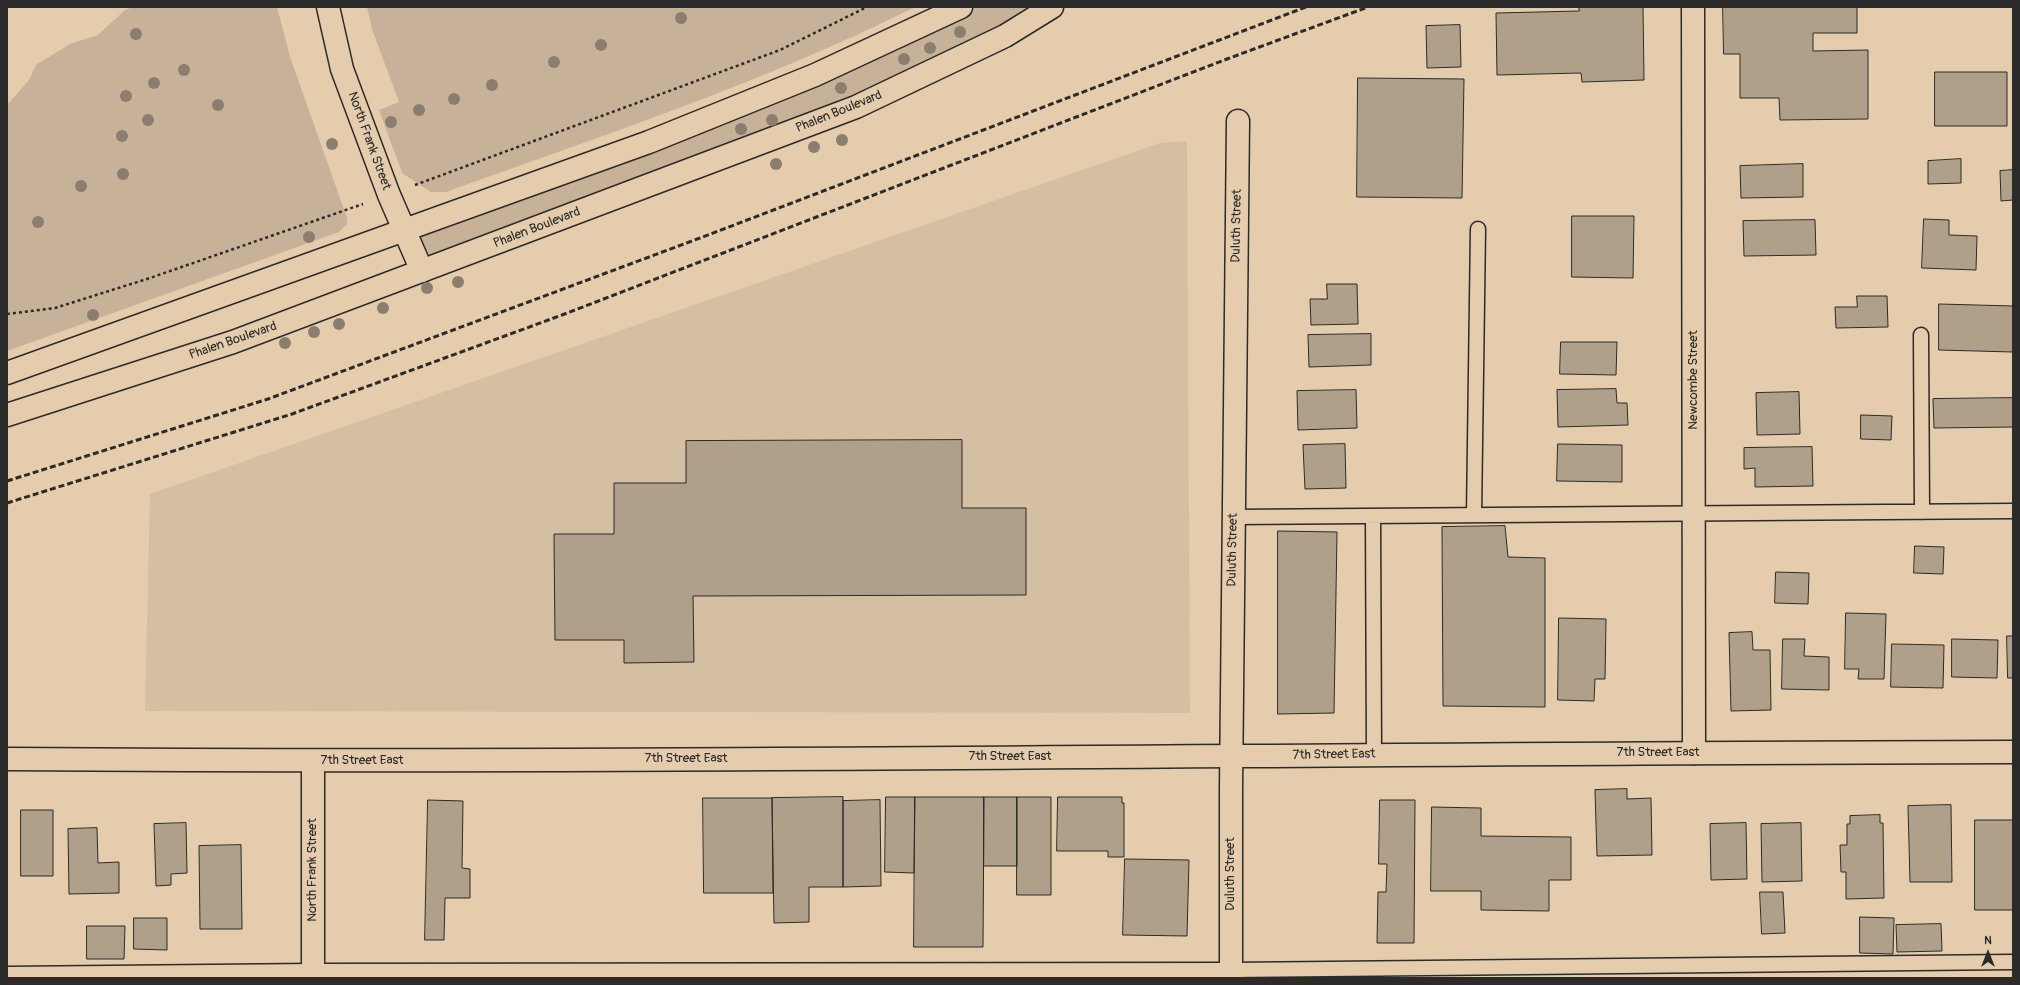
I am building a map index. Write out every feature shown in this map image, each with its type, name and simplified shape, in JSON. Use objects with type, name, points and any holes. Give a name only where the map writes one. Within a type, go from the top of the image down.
[{"type":"street","name":"North Frank Street","points":[[328,7],[342,69],[389,195],[422,271]]},
{"type":"street","points":[[7,373],[649,142],[815,75],[961,7]]},
{"type":"street","name":"Phalen Boulevard","points":[[7,415],[233,342],[856,108],[1005,36],[1052,7]]},
{"type":"street","name":"Newcombe Street","points":[[1693,7],[1694,753]]},
{"type":"street","name":"Duluth Street","points":[[1230,974],[1238,121]]},
{"type":"street","name":"7th Street East","points":[[7,759],[313,761],[1374,754],[2013,752]]},
{"type":"street","name":"North Frank Street","points":[[313,761],[313,974]]},
{"type":"lane","points":[[1474,515],[1478,229]]},
{"type":"lane","points":[[1921,335],[1922,512]]},
{"type":"lane","points":[[1234,517],[1694,512],[2013,511]]},
{"type":"lane","points":[[1373,516],[1374,754]]},
{"type":"lane","points":[[7,974],[1230,974],[2013,962]]},
{"type":"path","points":[[7,314],[55,308],[150,278],[389,195],[780,50],[867,7]]},
{"type":"shaded area","points":[[133,7],[277,7],[290,57],[347,218],[347,224],[339,232],[7,351],[7,105],[29,80],[36,65],[70,44],[98,35],[125,10]]},
{"type":"shaded area","points":[[367,7],[915,7],[801,60],[684,106],[446,192],[431,192],[402,173],[379,110],[399,102],[372,29]]},
{"type":"shaded area","points":[[961,7],[1052,7],[1005,36],[422,271],[404,230]]},
{"type":"shaded area","points":[[1187,141],[1190,713],[145,711],[150,494],[1160,143]]},
{"type":"building","points":[[1579,7],[1643,7],[1644,80],[1582,82],[1581,73],[1497,75],[1496,13],[1579,11]]},
{"type":"building","points":[[1723,7],[1857,7],[1857,33],[1813,33],[1813,51],[1868,50],[1868,119],[1780,120],[1779,98],[1740,98],[1740,54],[1724,54]]},
{"type":"building","points":[[1460,25],[1461,67],[1427,68],[1426,26]]},
{"type":"building","points":[[1935,72],[2007,72],[2007,126],[1935,126]]},
{"type":"building","points":[[1358,78],[1464,79],[1462,198],[1357,197]]},
{"type":"building","points":[[1961,159],[1961,183],[1928,184],[1928,161]]},
{"type":"building","points":[[1803,164],[1803,197],[1741,198],[1740,166]]},
{"type":"building","points":[[2013,170],[2013,200],[2001,201],[2000,171]]},
{"type":"building","points":[[1572,216],[1634,216],[1633,278],[1572,277]]},
{"type":"building","points":[[1924,219],[1949,220],[1949,235],[1977,236],[1976,270],[1922,268]]},
{"type":"building","points":[[1815,220],[1816,255],[1744,256],[1743,221]]},
{"type":"building","points":[[1327,284],[1357,284],[1358,324],[1311,325],[1310,299],[1327,299]]},
{"type":"building","points":[[1857,296],[1887,296],[1888,327],[1836,328],[1835,307],[1857,307]]},
{"type":"building","points":[[1939,304],[2013,306],[2013,352],[1939,350]]},
{"type":"building","points":[[1371,334],[1371,365],[1309,367],[1308,335]]},
{"type":"building","points":[[1561,342],[1617,342],[1616,375],[1560,374]]},
{"type":"building","points":[[1616,389],[1617,403],[1627,403],[1628,425],[1558,427],[1557,390]]},
{"type":"building","points":[[1356,390],[1357,428],[1298,430],[1297,391]]},
{"type":"building","points":[[1799,392],[1800,434],[1757,435],[1756,393]]},
{"type":"building","points":[[2013,398],[2013,427],[1934,428],[1933,399]]},
{"type":"building","points":[[1861,415],[1892,416],[1891,440],[1861,439]]},
{"type":"building","points":[[962,440],[962,508],[1026,508],[1026,595],[693,596],[694,662],[624,663],[624,640],[555,640],[554,534],[614,534],[614,483],[686,483],[686,441]]},
{"type":"building","points":[[1345,444],[1346,488],[1305,489],[1303,445]]},
{"type":"building","points":[[1558,444],[1622,445],[1622,482],[1557,481]]},
{"type":"building","points":[[1812,447],[1813,486],[1755,487],[1755,468],[1744,469],[1744,448]]},
{"type":"building","points":[[1505,526],[1508,557],[1545,558],[1545,707],[1443,706],[1442,527]]},
{"type":"building","points":[[1278,531],[1337,532],[1334,713],[1278,714]]},
{"type":"building","points":[[1915,546],[1944,547],[1943,574],[1914,573]]},
{"type":"building","points":[[1776,572],[1809,573],[1808,604],[1775,603]]},
{"type":"building","points":[[1846,613],[1886,614],[1884,679],[1858,679],[1859,669],[1845,669]]},
{"type":"building","points":[[1559,618],[1606,619],[1605,679],[1595,679],[1594,701],[1558,700]]},
{"type":"building","points":[[1752,632],[1753,650],[1770,650],[1771,710],[1731,711],[1729,633]]},
{"type":"building","points":[[2007,636],[2013,636],[2013,678],[2008,678]]},
{"type":"building","points":[[1783,639],[1805,639],[1804,656],[1829,657],[1829,690],[1782,689]]},
{"type":"building","points":[[1952,639],[1998,640],[1997,678],[1952,677]]},
{"type":"building","points":[[1892,644],[1944,645],[1943,688],[1891,687]]},
{"type":"building","points":[[1627,789],[1627,799],[1651,798],[1652,855],[1597,856],[1595,790]]},
{"type":"building","points":[[843,797],[843,887],[809,887],[809,922],[774,923],[772,798]]},
{"type":"building","points":[[886,797],[915,797],[914,873],[885,872]]},
{"type":"building","points":[[915,797],[984,797],[983,947],[914,947]]},
{"type":"building","points":[[984,797],[1017,797],[1017,866],[984,866]]},
{"type":"building","points":[[1017,797],[1051,797],[1051,895],[1017,895]]},
{"type":"building","points":[[1058,797],[1122,797],[1122,803],[1124,803],[1124,857],[1108,857],[1108,851],[1057,851]]},
{"type":"building","points":[[703,798],[772,798],[773,893],[704,893]]},
{"type":"building","points":[[428,800],[463,801],[462,868],[470,869],[470,898],[445,898],[444,940],[425,940]]},
{"type":"building","points":[[880,800],[881,886],[843,887],[843,801]]},
{"type":"building","points":[[1380,800],[1415,800],[1414,943],[1377,943],[1378,892],[1386,892],[1387,864],[1379,864]]},
{"type":"building","points":[[1951,805],[1952,882],[1910,882],[1908,806]]},
{"type":"building","points":[[1432,807],[1481,808],[1481,836],[1571,837],[1571,880],[1549,880],[1549,911],[1481,910],[1481,891],[1431,891]]},
{"type":"building","points":[[21,810],[53,810],[53,876],[21,876]]},
{"type":"building","points":[[1880,815],[1880,823],[1883,823],[1884,898],[1846,899],[1846,872],[1841,872],[1840,845],[1847,845],[1847,824],[1850,824],[1850,816]]},
{"type":"building","points":[[1975,820],[2013,820],[2013,910],[1975,910]]},
{"type":"building","points":[[186,823],[187,873],[171,874],[171,885],[156,886],[154,824]]},
{"type":"building","points":[[1746,823],[1747,879],[1711,880],[1710,824]]},
{"type":"building","points":[[1801,823],[1802,881],[1762,882],[1761,824]]},
{"type":"building","points":[[97,828],[98,863],[119,862],[119,893],[69,894],[68,829]]},
{"type":"building","points":[[241,845],[242,929],[200,929],[199,846]]},
{"type":"building","points":[[1125,859],[1189,860],[1187,936],[1123,935]]},
{"type":"building","points":[[1760,892],[1783,892],[1785,933],[1762,934]]},
{"type":"building","points":[[1860,917],[1894,918],[1893,954],[1860,953]]},
{"type":"building","points":[[134,918],[167,918],[167,950],[134,949]]},
{"type":"building","points":[[1941,924],[1942,951],[1897,952],[1896,925]]},
{"type":"building","points":[[87,926],[125,926],[124,959],[87,959]]},
{"type":"railway","points":[[7,481],[268,399],[700,238],[1306,7]]},
{"type":"railway","points":[[7,503],[292,414],[562,315],[1227,59],[1368,7]]}]
